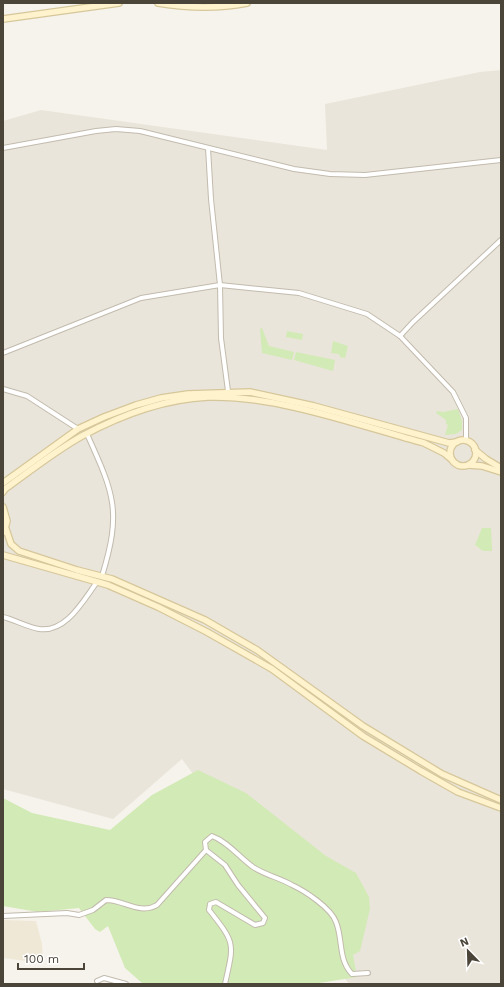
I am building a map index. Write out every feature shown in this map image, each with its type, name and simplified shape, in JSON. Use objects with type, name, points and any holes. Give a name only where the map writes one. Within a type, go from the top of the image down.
[{"type":"street","points":[[3,19],[119,3]]},
{"type":"street","points":[[158,3],[194,8],[225,8],[247,3]]},
{"type":"street","points":[[3,148],[67,136],[116,129],[140,132],[294,169],[330,174],[365,175],[501,160]]},
{"type":"street","points":[[208,148],[211,199],[220,285],[221,338],[228,391]]},
{"type":"street","points":[[400,336],[501,240]]},
{"type":"street","points":[[3,353],[141,298],[220,285],[299,293],[344,305],[367,314],[400,336],[453,392],[466,418],[466,441]]},
{"type":"street","points":[[3,389],[27,396],[78,429]]},
{"type":"street","points":[[3,483],[78,429],[104,417],[161,398],[228,391],[250,392],[286,399],[449,443],[466,441],[474,446],[475,450],[486,459],[501,468]]},
{"type":"street","points":[[3,492],[40,464],[87,434],[140,410],[177,401],[208,397],[249,399],[293,407],[424,443],[444,453],[457,465],[482,466],[501,472]]},
{"type":"street","points":[[87,434],[108,482],[113,499],[114,517],[112,536],[102,576]]},
{"type":"street","points":[[451,459],[451,448],[457,442]]},
{"type":"street","points":[[469,465],[475,459],[475,450]]},
{"type":"street","points":[[3,507],[7,521],[4,531],[10,544],[19,551],[112,579],[205,620],[257,650],[363,726],[442,774],[501,800]]},
{"type":"street","points":[[3,554],[97,582],[158,607],[259,661],[314,699],[363,736],[458,792],[501,808]]},
{"type":"street","points":[[3,617],[38,629],[49,629],[59,626],[74,613],[97,582]]},
{"type":"street","points":[[226,984],[232,947],[227,933],[209,910],[210,904],[216,902],[255,925],[263,923],[265,918],[238,885],[225,865],[206,850],[205,842],[212,836],[219,839],[254,868],[294,885],[329,910],[336,922],[344,962],[347,969],[352,974],[368,973]]},
{"type":"street","points":[[3,916],[67,913],[79,915],[94,910],[106,900],[143,909],[151,909],[157,905],[206,850]]},
{"type":"street","points":[[97,981],[104,978],[126,984]]},
{"type":"shaded area","points":[[501,70],[501,984],[349,984],[182,759],[113,819],[3,789],[3,121],[41,110],[327,150],[325,104],[480,72]]},
{"type":"shaded area","points":[[3,920],[36,921],[42,944],[43,963],[3,958]]},
{"type":"green space","points":[[262,328],[269,346],[294,352],[292,360],[262,353],[260,329]]},
{"type":"green space","points":[[287,331],[303,334],[302,340],[286,337]]},
{"type":"green space","points":[[333,341],[348,346],[345,358],[340,357],[339,354],[331,353]]},
{"type":"green space","points":[[296,352],[335,360],[333,371],[294,360]]},
{"type":"green space","points":[[458,409],[462,421],[462,430],[456,434],[445,435],[448,425],[446,424],[446,420],[436,413],[437,411],[443,412]]},
{"type":"green space","points":[[482,528],[491,528],[492,551],[483,551],[475,545]]},
{"type":"green space","points":[[198,770],[246,793],[326,856],[356,873],[369,897],[370,909],[360,951],[353,955],[357,977],[313,984],[143,984],[125,968],[108,926],[100,932],[95,929],[79,908],[38,912],[3,906],[3,798],[32,813],[110,830],[152,795]]}]
